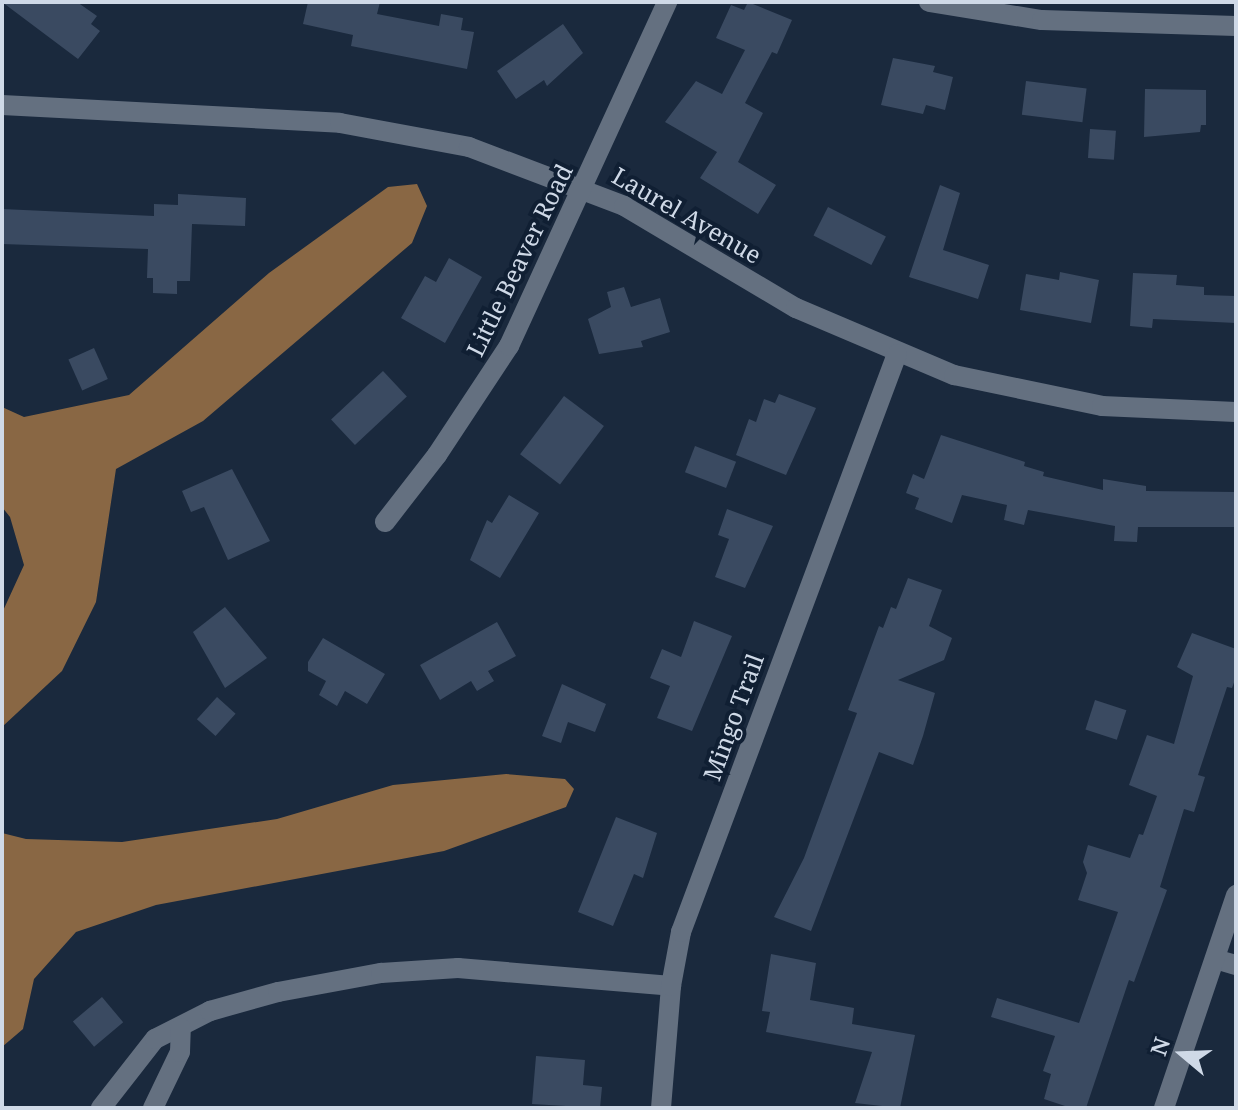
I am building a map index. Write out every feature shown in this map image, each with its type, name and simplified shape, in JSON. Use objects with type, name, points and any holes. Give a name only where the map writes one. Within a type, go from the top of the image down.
[{"type":"street","name":"Little Beaver Road","points":[[385,522],[437,455],[509,346],[585,187],[667,2]]},
{"type":"street","points":[[929,2],[1042,20],[1236,26]]},
{"type":"street","name":"Laurel Avenue","points":[[2,105],[340,123],[469,147],[585,187],[796,308],[897,354],[996,387],[1102,406],[1236,412]]},
{"type":"street","name":"Mingo Trail","points":[[661,1108],[671,986],[681,932],[897,354]]},
{"type":"street","points":[[1164,1108],[1236,895]]},
{"type":"street","points":[[1215,959],[1236,965]]},
{"type":"street","points":[[101,1108],[155,1039],[210,1011],[278,992],[381,973],[458,968],[671,986]]},
{"type":"street","points":[[153,1108],[180,1052],[181,1028]]},
{"type":"shaded area","points":[[417,184],[427,206],[412,243],[203,421],[116,469],[96,602],[62,671],[2,727],[2,613],[24,565],[10,517],[2,507],[2,407],[24,417],[129,395],[269,273],[388,187]]},
{"type":"shaded area","points":[[506,774],[565,779],[574,789],[566,807],[444,851],[156,905],[76,932],[34,979],[23,1029],[2,1047],[2,833],[26,839],[122,842],[277,819],[393,785]]},
{"type":"building","points":[[2,2],[77,2],[97,16],[91,24],[100,31],[78,59]]},
{"type":"building","points":[[308,2],[380,2],[377,14],[439,26],[441,14],[463,18],[461,30],[474,32],[467,69],[351,46],[353,35],[303,24]]},
{"type":"building","points":[[748,2],[792,20],[777,54],[772,52],[745,103],[763,113],[738,162],[776,185],[758,214],[700,178],[717,152],[665,122],[696,81],[722,94],[745,50],[716,38],[731,5],[744,10]]},
{"type":"building","points":[[563,24],[583,53],[547,86],[544,80],[516,99],[497,71]]},
{"type":"building","points":[[893,58],[935,66],[933,72],[953,77],[945,110],[926,105],[923,114],[881,105]]},
{"type":"building","points":[[1026,81],[1087,88],[1082,122],[1022,115]]},
{"type":"building","points":[[1145,89],[1206,90],[1206,125],[1201,125],[1200,132],[1144,137]]},
{"type":"building","points":[[1090,129],[1116,131],[1114,160],[1088,158]]},
{"type":"building","points":[[940,185],[960,193],[943,250],[989,265],[978,299],[909,277]]},
{"type":"building","points":[[178,194],[246,198],[245,226],[192,224],[190,281],[177,281],[177,294],[153,293],[153,278],[147,278],[148,249],[2,244],[2,209],[154,216],[154,204],[178,205]]},
{"type":"building","points":[[828,207],[886,237],[871,265],[813,236]]},
{"type":"building","points":[[449,258],[482,277],[445,343],[401,318],[425,276],[436,282]]},
{"type":"building","points":[[1060,272],[1099,280],[1091,323],[1020,310],[1026,274],[1059,280]]},
{"type":"building","points":[[1133,273],[1177,275],[1176,285],[1204,287],[1204,295],[1236,296],[1236,323],[1153,319],[1152,328],[1130,326]]},
{"type":"building","points":[[624,287],[631,307],[660,298],[670,332],[641,341],[643,347],[599,354],[588,319],[611,307],[607,292]]},
{"type":"building","points":[[94,348],[108,379],[82,390],[68,359]]},
{"type":"building","points":[[383,371],[407,397],[355,445],[331,419]]},
{"type":"building","points":[[779,394],[816,408],[786,475],[736,455],[749,419],[756,422],[764,399],[775,403]]},
{"type":"building","points":[[564,396],[604,426],[560,484],[520,454]]},
{"type":"building","points":[[941,435],[1025,462],[1024,466],[1044,472],[1043,476],[1103,490],[1103,479],[1146,486],[1146,491],[1236,492],[1236,527],[1138,527],[1137,542],[1114,541],[1115,526],[1028,510],[1024,525],[1004,520],[1007,505],[962,495],[952,523],[915,509],[919,498],[906,493],[913,474],[924,479]]},
{"type":"building","points":[[695,446],[736,462],[726,488],[685,472]]},
{"type":"building","points":[[232,469],[270,541],[228,560],[204,507],[191,512],[182,491]]},
{"type":"building","points":[[509,495],[539,513],[500,578],[470,560],[487,520],[492,523]]},
{"type":"building","points":[[727,509],[773,526],[745,588],[715,577],[729,539],[718,535]]},
{"type":"building","points":[[908,578],[942,590],[929,626],[952,638],[944,660],[898,680],[935,693],[913,765],[879,752],[811,931],[774,917],[804,858],[857,713],[848,710],[879,626],[883,628],[891,607],[896,609]]},
{"type":"building","points":[[225,607],[267,658],[225,688],[193,632]]},
{"type":"building","points":[[694,621],[732,636],[692,731],[657,718],[670,686],[650,678],[662,649],[681,657]]},
{"type":"building","points":[[497,622],[516,656],[488,671],[494,681],[477,691],[471,681],[440,700],[420,665]]},
{"type":"building","points":[[1192,633],[1236,649],[1236,677],[1232,688],[1227,687],[1198,775],[1205,777],[1194,812],[1184,809],[1160,887],[1167,890],[1134,982],[1129,980],[1086,1108],[1071,1108],[1044,1099],[1051,1074],[1043,1071],[1055,1036],[991,1017],[997,998],[1079,1023],[1118,912],[1078,900],[1087,873],[1083,862],[1088,845],[1130,858],[1139,834],[1143,835],[1157,796],[1129,785],[1147,735],[1174,744],[1193,676],[1177,667]]},
{"type":"building","points":[[323,638],[385,674],[367,704],[345,691],[337,706],[319,695],[326,681],[308,671],[308,662]]},
{"type":"building","points":[[562,684],[606,704],[595,732],[568,722],[561,743],[542,736]]},
{"type":"building","points":[[217,697],[236,714],[216,736],[197,719]]},
{"type":"building","points":[[1095,700],[1126,710],[1117,740],[1085,729]]},
{"type":"building","points":[[616,817],[657,833],[643,878],[634,874],[613,926],[578,912]]},
{"type":"building","points":[[771,954],[816,963],[810,1000],[854,1008],[852,1024],[915,1035],[900,1108],[855,1103],[872,1052],[766,1032],[770,1012],[762,1011]]},
{"type":"building","points":[[102,997],[123,1022],[94,1047],[73,1021]]},
{"type":"building","points":[[536,1056],[585,1060],[583,1085],[602,1087],[600,1108],[532,1104]]}]
